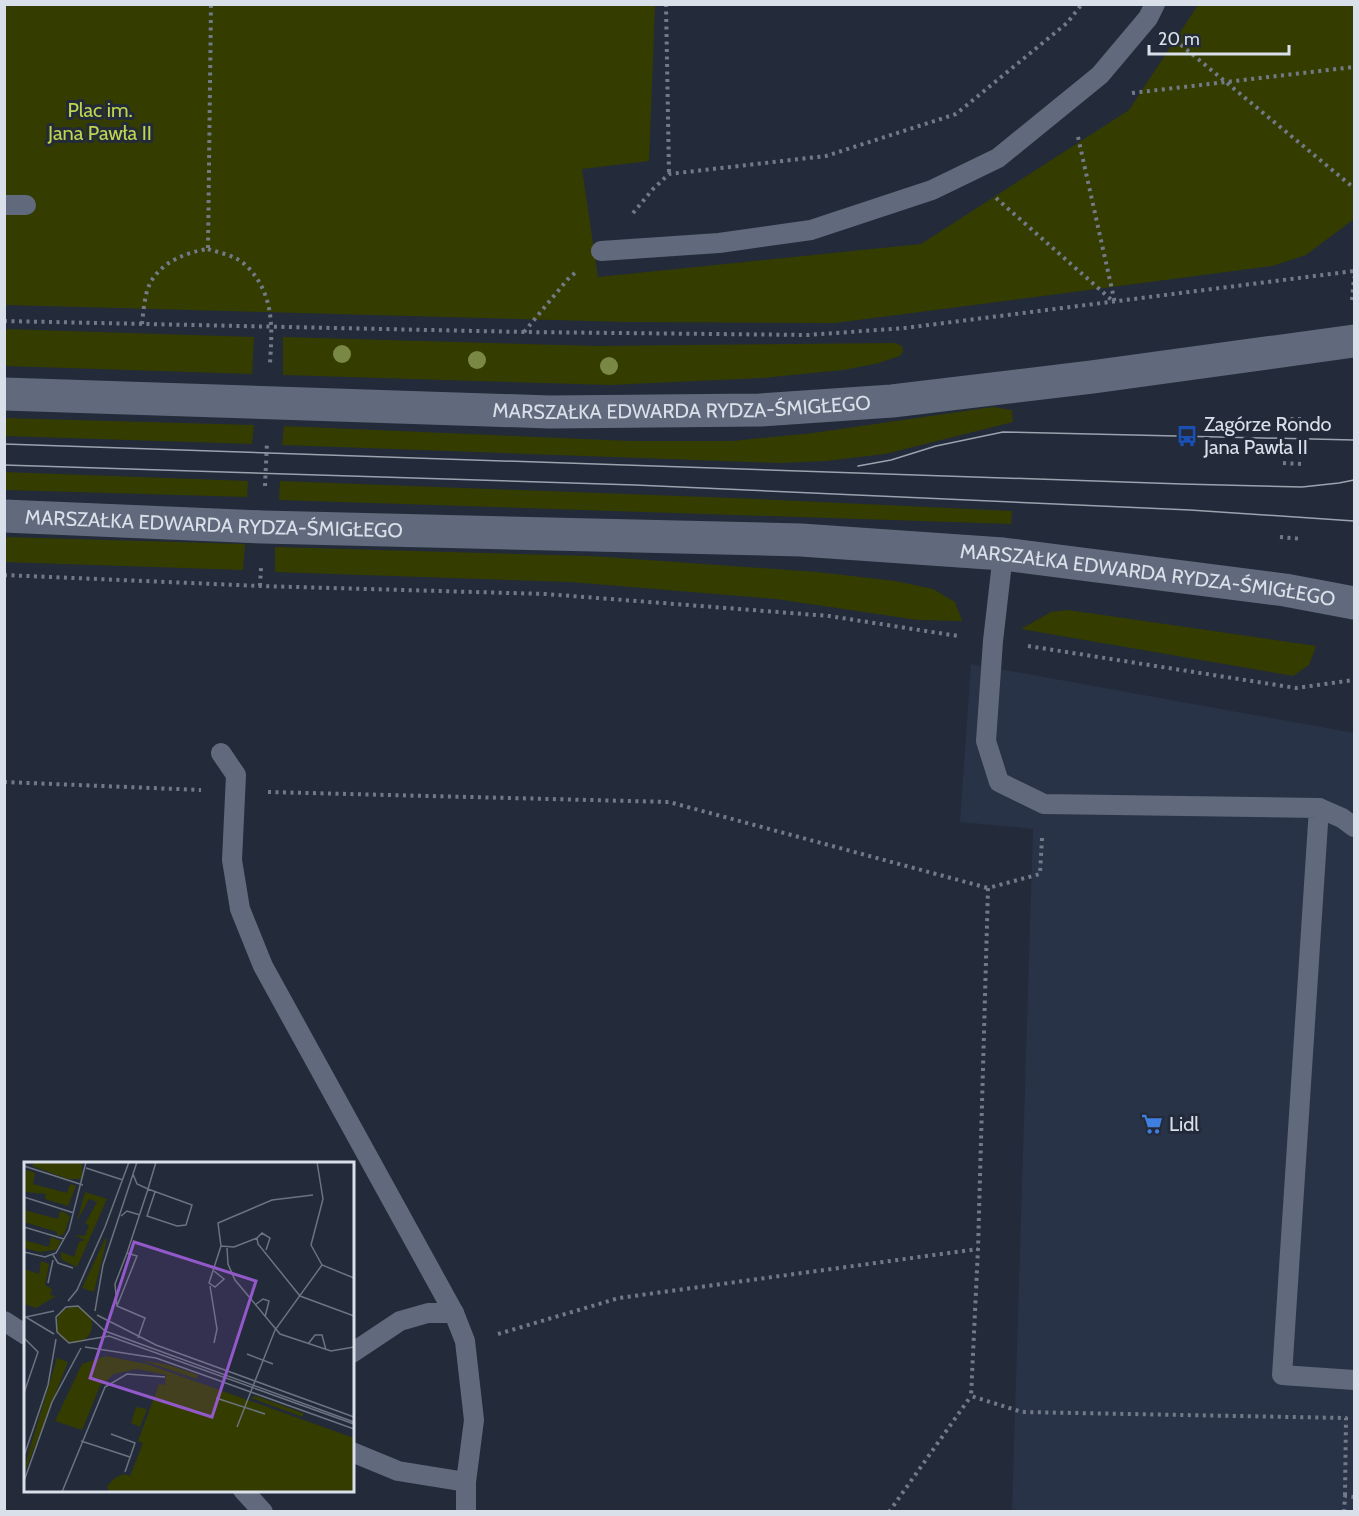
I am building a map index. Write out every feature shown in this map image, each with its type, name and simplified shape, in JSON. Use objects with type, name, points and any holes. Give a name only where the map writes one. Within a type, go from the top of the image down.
[{"type":"street","name":"MARSZAŁKA EDWARDA RYDZA-ŚMIGŁEGO","points":[[4,394],[550,412],[760,410],[916,399],[1354,340]]},
{"type":"street","name":"MARSZAŁKA EDWARDA RYDZA-ŚMIGŁEGO","points":[[4,516],[263,526],[801,540],[1003,554],[1285,590],[1354,603]]},
{"type":"lane","points":[[601,251],[719,243],[811,230],[932,190],[998,158],[1100,75],[1152,11]]},
{"type":"lane","points":[[4,205],[26,206]]},
{"type":"lane","points":[[1003,554],[993,641],[986,741],[999,782],[1044,804],[1318,808],[1342,818],[1354,827]]},
{"type":"lane","points":[[221,753],[236,775],[232,860],[240,909],[255,947],[263,966],[454,1313],[465,1341],[474,1420],[466,1482],[466,1512]]},
{"type":"lane","points":[[1318,808],[1282,1376],[1354,1380]]},
{"type":"lane","points":[[354,1352],[400,1321],[428,1313],[454,1313]]},
{"type":"lane","points":[[4,1321],[24,1334]]},
{"type":"lane","points":[[354,1453],[398,1471],[466,1482]]},
{"type":"lane","points":[[244,1492],[262,1512]]},
{"type":"path","points":[[208,249],[211,4]]},
{"type":"path","points":[[666,4],[669,174]]},
{"type":"path","points":[[636,209],[669,174],[826,156],[956,114],[1067,23],[1082,4]]},
{"type":"path","points":[[1152,11],[1226,83],[1354,188]]},
{"type":"path","points":[[1114,303],[1070,99],[1354,67]]},
{"type":"path","points":[[967,173],[1114,303]]},
{"type":"path","points":[[142,324],[146,292],[154,276],[169,262],[190,252],[208,249],[238,258],[252,271],[262,286],[270,305],[272,327],[260,586]]},
{"type":"path","points":[[4,321],[808,336],[905,328],[1354,272]]},
{"type":"path","points":[[1353,285],[1354,277]]},
{"type":"path","points":[[524,332],[568,279]]},
{"type":"path","points":[[1283,419],[1302,418]]},
{"type":"path","points":[[1283,463],[1302,464]]},
{"type":"path","points":[[1280,537],[1302,539]]},
{"type":"path","points":[[4,575],[260,586],[546,594],[829,616],[1296,688],[1354,680]]},
{"type":"path","points":[[4,782],[236,791],[669,802],[988,888],[1040,874],[1044,804]]},
{"type":"path","points":[[889,1512],[970,1396],[978,1249],[988,888]]},
{"type":"path","points":[[465,1341],[488,1337],[619,1298],[978,1249]]},
{"type":"path","points":[[970,1396],[1022,1412],[1346,1418],[1344,1512]]},
{"type":"path","points":[[1345,1496],[1354,1497]]},
{"type":"shaded area","points":[[971,664],[1354,733],[1354,1511],[1012,1511],[1033,829],[960,822]]},
{"type":"green space","name":"Plac im. Jana Pawła II","points":[[5,5],[655,5],[649,161],[582,169],[598,277],[921,244],[1129,110],[1198,5],[1354,5],[1354,219],[1306,255],[1272,266],[835,323],[626,322],[5,305]]},
{"type":"green space","points":[[5,329],[254,337],[252,374],[5,366]]},
{"type":"green space","points":[[283,337],[596,346],[895,343],[902,346],[903,351],[900,356],[875,364],[843,370],[761,378],[610,385],[283,375]]},
{"type":"green space","points":[[993,407],[1012,410],[1013,422],[885,454],[826,461],[781,463],[282,445],[284,426],[630,441],[732,441],[813,433]]},
{"type":"green space","points":[[5,418],[254,425],[252,444],[5,436]]},
{"type":"green space","points":[[5,472],[248,481],[247,497],[5,490]]},
{"type":"green space","points":[[280,481],[1012,511],[1011,524],[279,500]]},
{"type":"green space","points":[[5,537],[245,544],[243,570],[5,562]]},
{"type":"green space","points":[[275,547],[591,556],[817,572],[895,581],[933,589],[955,602],[962,621],[918,620],[776,599],[570,582],[275,572]]},
{"type":"green space","points":[[1068,610],[1316,646],[1309,665],[1293,676],[1021,629],[1051,612]]},
{"type":"tram line","points":[[858,466],[1003,432],[1354,440]]},
{"type":"tram line","points":[[4,444],[1182,484],[1302,487],[1354,480]]},
{"type":"tram line","points":[[4,465],[635,485],[1190,510],[1354,521]]},
{"type":"place","name":"Zagórze Rondo Jana Pawła II","points":[[1187,436]]},
{"type":"place","name":"Lidl","points":[[1152,1124]]}]
